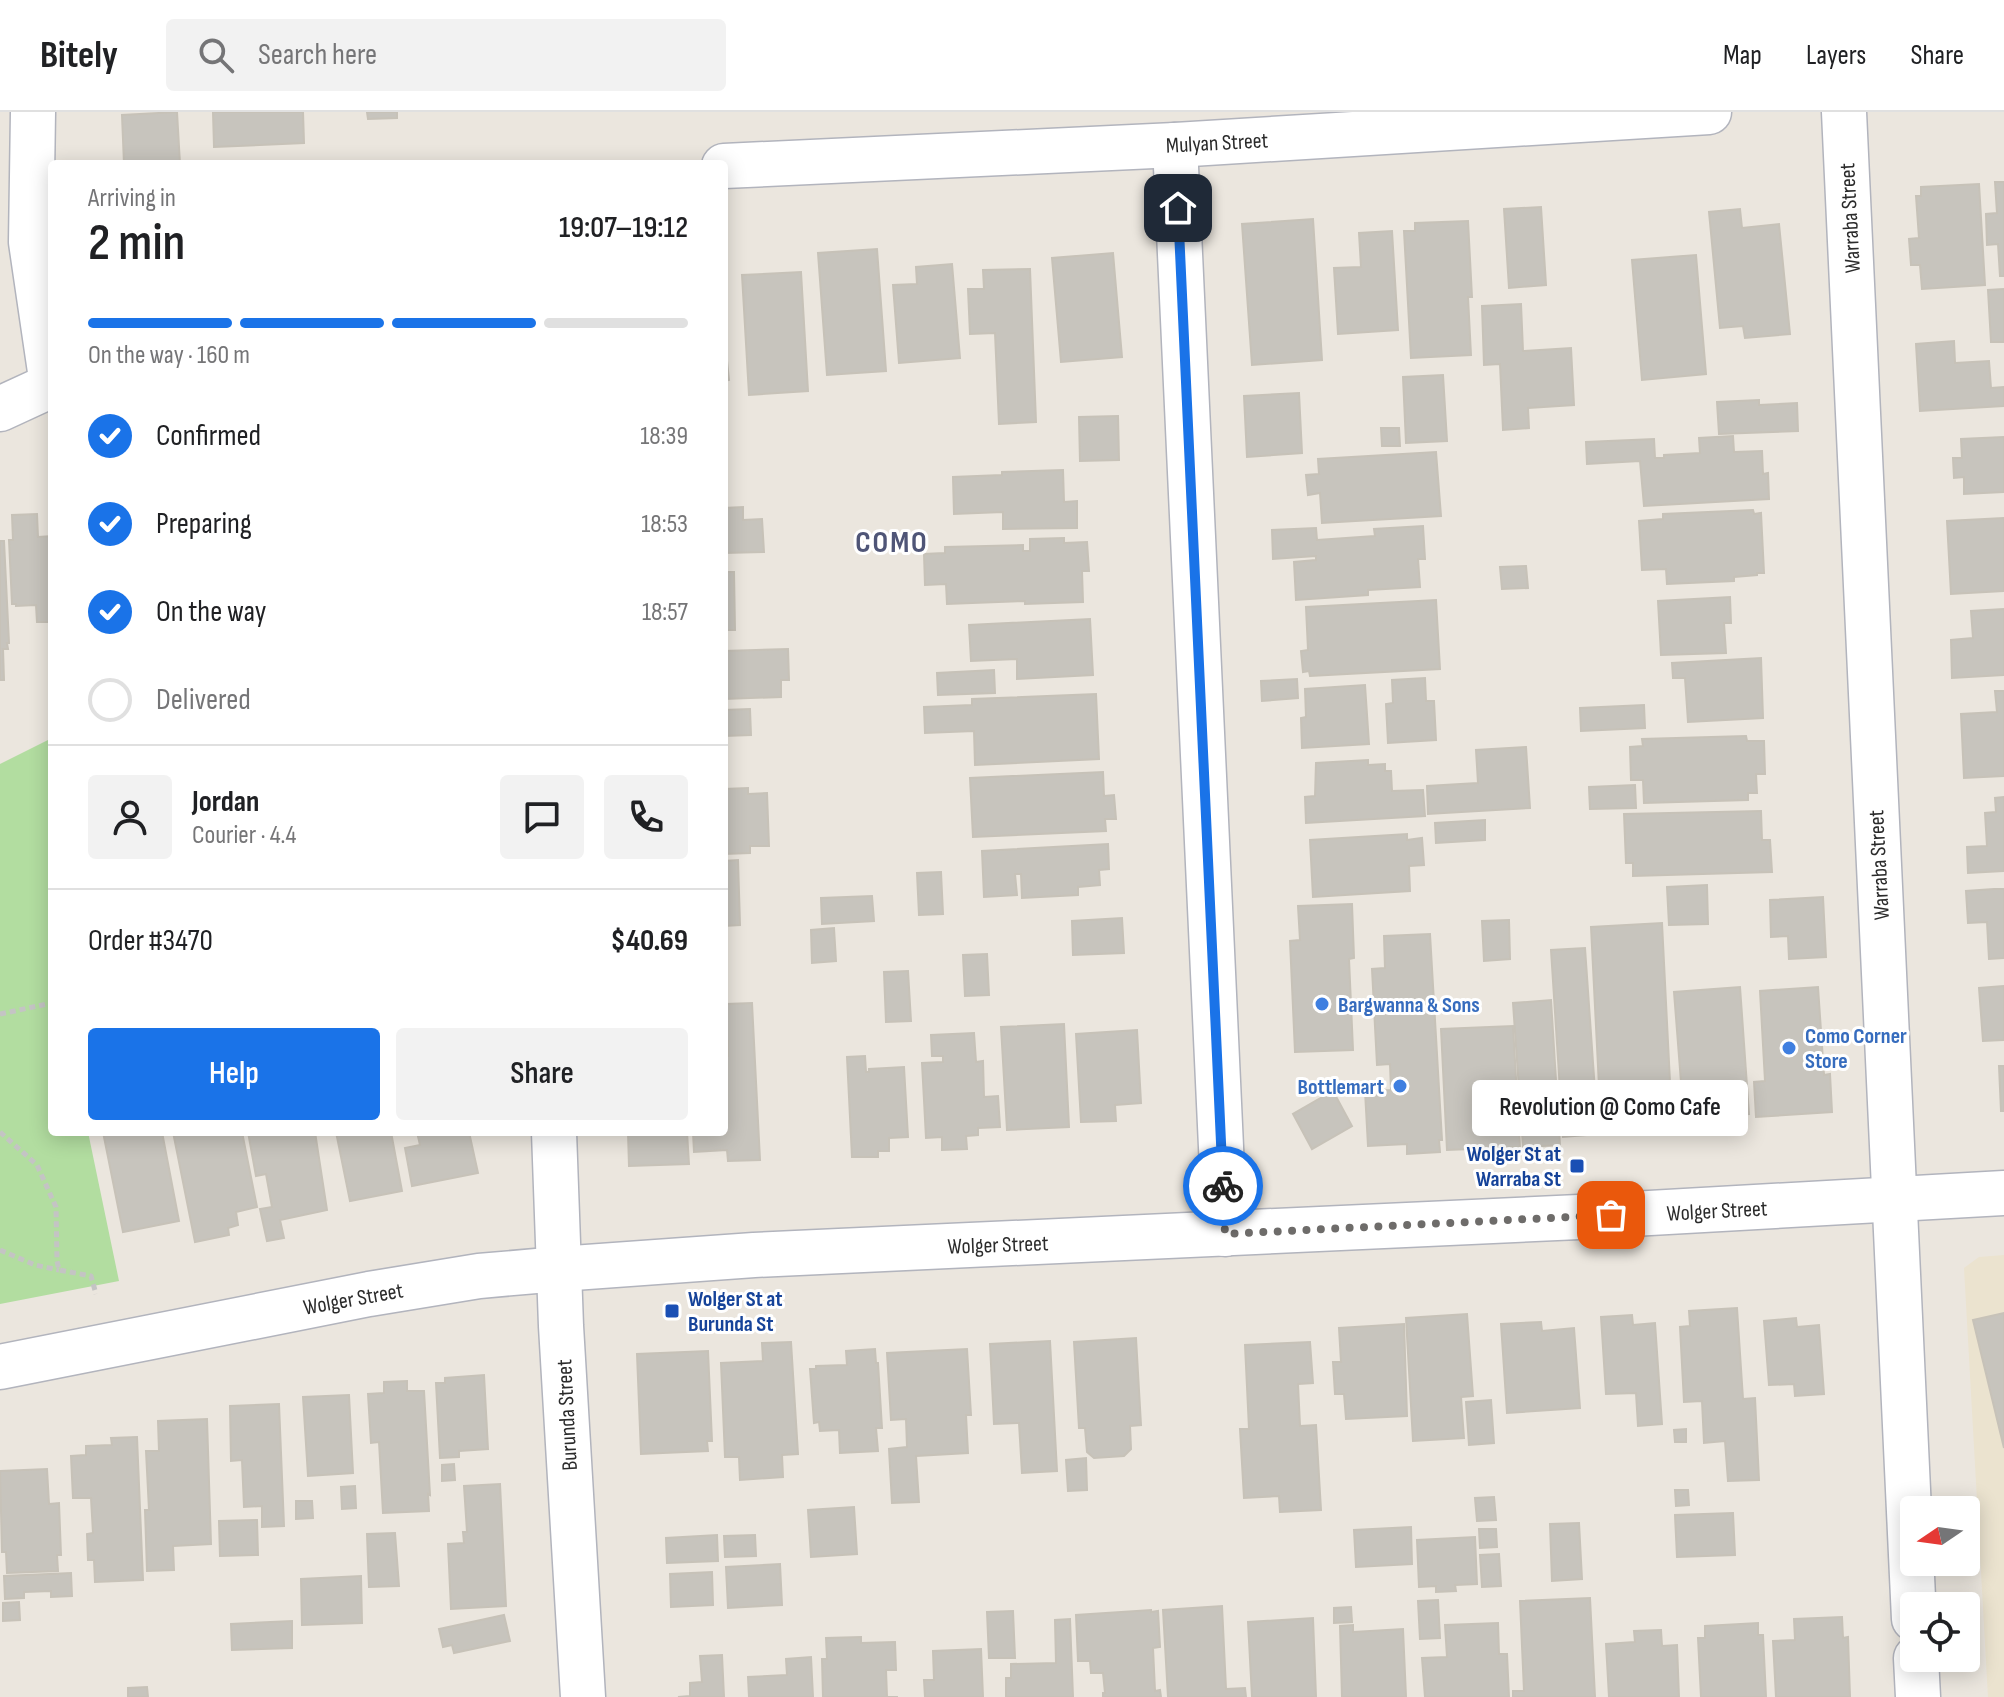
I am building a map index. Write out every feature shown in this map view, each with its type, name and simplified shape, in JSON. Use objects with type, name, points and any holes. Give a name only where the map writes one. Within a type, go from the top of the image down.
[{"type":"street","points":[[33,112],[31,242],[48,358]]},
{"type":"street","name":"Mulyan Street","points":[[728,166],[1175,145],[1709,112]]},
{"type":"street","name":"Warraba Street","points":[[1844,112],[1913,1592]]},
{"type":"street","points":[[1175,145],[1225,1234]]},
{"type":"street","points":[[0,409],[48,387]]},
{"type":"street","name":"Burunda Street","points":[[554,1136],[583,1697]]},
{"type":"street","name":"Wolger Street","points":[[0,1367],[369,1294],[479,1276],[559,1269],[754,1255],[2004,1193]]},
{"type":"street","points":[[1917,1672],[1918,1697]]},
{"type":"path","points":[[0,1014],[48,1004]]},
{"type":"path","points":[[1,1135],[37,1165],[56,1207],[59,1270]]},
{"type":"path","points":[[0,1250],[35,1265],[91,1276],[96,1294]]},
{"type":"shaded area","points":[[2004,1255],[2004,1697],[1988,1697],[1980,1496],[1977,1496],[1964,1268],[1979,1257]]},
{"type":"green space","points":[[48,740],[48,1136],[89,1136],[119,1281],[0,1304],[0,764]]},
{"type":"building","points":[[177,112],[180,160],[124,160],[122,115]]},
{"type":"building","points":[[213,112],[303,112],[304,143],[214,147]]},
{"type":"building","points":[[367,112],[397,112],[397,118],[368,119]]},
{"type":"building","points":[[1995,182],[2004,182],[2004,276],[2000,276],[1998,244],[1987,245],[1986,214],[1997,213]]},
{"type":"building","points":[[1979,184],[1985,285],[1922,289],[1920,265],[1911,265],[1909,239],[1919,238],[1916,196],[1921,196],[1921,187]]},
{"type":"building","points":[[1541,207],[1546,285],[1509,288],[1504,209]]},
{"type":"building","points":[[1740,209],[1742,228],[1779,224],[1790,334],[1745,338],[1743,326],[1720,328],[1709,212]]},
{"type":"building","points":[[1313,219],[1322,360],[1252,365],[1242,224]]},
{"type":"building","points":[[1468,221],[1471,355],[1411,358],[1404,231],[1415,231],[1415,223]]},
{"type":"building","points":[[1392,231],[1398,330],[1338,334],[1334,268],[1361,267],[1359,233]]},
{"type":"building","points":[[877,249],[886,371],[827,375],[818,253]]},
{"type":"building","points":[[1113,253],[1122,357],[1061,362],[1052,258]]},
{"type":"building","points":[[1696,255],[1706,374],[1642,380],[1632,260]]},
{"type":"building","points":[[952,264],[960,358],[899,363],[893,285],[917,284],[916,267]]},
{"type":"building","points":[[1030,269],[1036,422],[999,424],[995,333],[970,334],[968,289],[984,289],[983,270]]},
{"type":"building","points":[[801,272],[808,391],[749,395],[742,275]]},
{"type":"building","points":[[2004,289],[2004,342],[1991,342],[1988,290]]},
{"type":"building","points":[[1521,304],[1523,351],[1571,348],[1574,405],[1528,408],[1529,428],[1503,430],[1500,364],[1484,365],[1482,306]]},
{"type":"building","points":[[1954,341],[1955,363],[1989,361],[1991,388],[2004,387],[2004,406],[1920,411],[1916,344]]},
{"type":"building","points":[[1443,375],[1447,441],[1406,443],[1403,377]]},
{"type":"building","points":[[1299,393],[1302,453],[1247,457],[1244,396]]},
{"type":"building","points":[[1759,400],[1759,405],[1797,403],[1798,431],[1719,434],[1717,402]]},
{"type":"building","points":[[1118,416],[1119,460],[1080,461],[1079,417]]},
{"type":"building","points":[[1381,428],[1399,428],[1400,446],[1382,446]]},
{"type":"building","points":[[1733,436],[1734,452],[1762,451],[1763,474],[1768,473],[1769,499],[1644,506],[1640,461],[1587,464],[1586,442],[1654,439],[1655,458],[1664,458],[1664,455],[1700,453],[1699,438]]},
{"type":"building","points":[[2004,437],[2004,492],[1964,494],[1964,477],[1954,478],[1953,458],[1962,458],[1961,439]]},
{"type":"building","points":[[1436,452],[1441,516],[1322,523],[1320,493],[1308,495],[1306,475],[1319,474],[1318,459]]},
{"type":"building","points":[[1063,470],[1064,502],[1077,501],[1077,528],[1003,529],[1003,512],[954,514],[953,477]]},
{"type":"building","points":[[743,507],[743,520],[762,519],[764,552],[728,553],[728,508]]},
{"type":"building","points":[[1753,510],[1754,514],[1761,513],[1764,573],[1734,577],[1734,581],[1667,584],[1666,569],[1642,570],[1639,521],[1663,519],[1663,514]]},
{"type":"building","points":[[37,514],[38,537],[48,536],[48,622],[37,622],[36,605],[12,604],[9,540],[13,540],[12,515]]},
{"type":"building","points":[[2004,518],[2004,591],[1951,594],[1947,521]]},
{"type":"building","points":[[1423,526],[1425,559],[1418,559],[1420,587],[1368,590],[1368,595],[1296,600],[1294,562],[1316,560],[1316,556],[1273,559],[1272,530],[1316,528],[1317,540],[1375,536],[1374,529]]},
{"type":"building","points":[[1064,538],[1064,543],[1087,542],[1089,571],[1082,571],[1083,602],[947,604],[946,584],[925,585],[924,554],[945,553],[945,547],[1023,545],[1023,551],[1030,551],[1030,539]]},
{"type":"building","points":[[0,541],[4,541],[9,643],[8,649],[3,649],[4,680],[0,680]]},
{"type":"building","points":[[1526,566],[1528,588],[1502,589],[1500,567]]},
{"type":"building","points":[[728,572],[734,572],[735,630],[728,630]]},
{"type":"building","points":[[1730,597],[1731,623],[1724,623],[1726,653],[1661,655],[1658,601]]},
{"type":"building","points":[[1436,600],[1440,669],[1310,676],[1309,671],[1303,672],[1301,651],[1308,650],[1306,607]]},
{"type":"building","points":[[2004,609],[2004,675],[1952,678],[1951,640],[1973,638],[1971,611]]},
{"type":"building","points":[[1090,619],[1093,675],[1017,679],[1017,659],[971,661],[969,625]]},
{"type":"building","points":[[788,649],[789,680],[781,680],[781,697],[728,699],[728,651]]},
{"type":"building","points":[[1761,658],[1763,718],[1688,722],[1685,678],[1673,678],[1672,663]]},
{"type":"building","points":[[994,670],[995,693],[938,695],[937,673]]},
{"type":"building","points":[[1425,678],[1426,701],[1434,701],[1436,740],[1388,743],[1386,704],[1393,703],[1392,680]]},
{"type":"building","points":[[1297,679],[1298,698],[1262,701],[1261,681]]},
{"type":"building","points":[[1365,685],[1369,744],[1302,748],[1301,718],[1306,717],[1305,689]]},
{"type":"building","points":[[1995,691],[2004,691],[2004,776],[1964,778],[1961,714],[1997,712]]},
{"type":"building","points":[[1096,694],[1099,759],[975,765],[974,731],[925,733],[924,707],[972,705],[972,699]]},
{"type":"building","points":[[1644,705],[1645,728],[1581,731],[1580,708]]},
{"type":"building","points":[[750,709],[751,735],[728,736],[728,710]]},
{"type":"building","points":[[1746,736],[1747,741],[1764,741],[1765,774],[1756,774],[1757,793],[1748,793],[1748,800],[1644,803],[1643,780],[1631,780],[1630,747],[1643,746],[1642,739]]},
{"type":"building","points":[[1526,747],[1530,808],[1428,814],[1427,786],[1478,783],[1476,750]]},
{"type":"building","points":[[1368,760],[1368,765],[1385,764],[1385,771],[1391,771],[1392,791],[1423,790],[1425,816],[1306,823],[1305,797],[1315,796],[1316,763]]},
{"type":"building","points":[[1103,772],[1104,796],[1114,795],[1116,819],[1105,819],[1106,831],[973,837],[970,778]]},
{"type":"building","points":[[1635,785],[1636,808],[1590,809],[1589,787]]},
{"type":"building","points":[[748,788],[748,794],[767,793],[769,846],[750,846],[750,853],[728,854],[728,789]]},
{"type":"building","points":[[2004,797],[2004,871],[1968,873],[1967,847],[1987,846],[1985,813],[1996,812],[1995,798]]},
{"type":"building","points":[[1761,811],[1762,840],[1770,840],[1772,872],[1633,876],[1633,863],[1626,863],[1624,814]]},
{"type":"building","points":[[1485,820],[1485,840],[1436,843],[1435,823]]},
{"type":"building","points":[[1407,834],[1407,840],[1422,838],[1424,865],[1409,866],[1410,891],[1313,897],[1310,840]]},
{"type":"building","points":[[1108,844],[1109,869],[1099,870],[1100,885],[1078,887],[1078,895],[1022,898],[1021,874],[1015,874],[1017,895],[984,897],[982,851]]},
{"type":"building","points":[[738,860],[740,925],[728,926],[728,861]]},
{"type":"building","points":[[941,872],[943,914],[919,915],[917,873]]},
{"type":"building","points":[[1707,885],[1708,924],[1669,925],[1667,887]]},
{"type":"building","points":[[2004,889],[2004,958],[1989,959],[1987,922],[1968,923],[1966,891]]},
{"type":"building","points":[[872,896],[874,921],[822,924],[821,898]]},
{"type":"building","points":[[1823,897],[1826,957],[1789,959],[1788,936],[1771,937],[1770,900]]},
{"type":"building","name":"Bargwanna & Sons","points":[[1352,904],[1354,958],[1349,959],[1353,1050],[1295,1052],[1290,941],[1300,940],[1298,906]]},
{"type":"building","points":[[1122,918],[1124,953],[1073,955],[1072,921]]},
{"type":"building","points":[[1509,920],[1510,959],[1484,961],[1482,921]]},
{"type":"building","points":[[1662,923],[1672,1122],[1601,1126],[1591,927]]},
{"type":"building","points":[[834,928],[836,961],[812,963],[811,930]]},
{"type":"building","points":[[1430,934],[1442,1140],[1439,1140],[1440,1152],[1407,1154],[1407,1144],[1368,1146],[1365,1091],[1391,1090],[1390,1064],[1377,1065],[1372,969],[1385,968],[1384,936]]},
{"type":"building","points":[[1585,948],[1598,1134],[1563,1137],[1551,950]]},
{"type":"building","points":[[987,954],[989,995],[965,996],[963,955]]},
{"type":"building","points":[[908,971],[911,1021],[886,1022],[884,972]]},
{"type":"building","points":[[2004,986],[2004,1040],[1983,1041],[1979,988]]},
{"type":"building","points":[[1740,987],[1749,1114],[1679,1118],[1676,1082],[1681,1082],[1674,992]]},
{"type":"building","points":[[1818,987],[1824,1075],[1830,1074],[1832,1112],[1756,1117],[1754,1082],[1765,1081],[1760,991]]},
{"type":"building","points":[[1551,1000],[1560,1145],[1523,1147],[1513,1003]]},
{"type":"building","points":[[752,1003],[760,1160],[728,1161],[727,1150],[694,1152],[693,1136],[728,1136],[728,1004]]},
{"type":"building","points":[[1064,1024],[1069,1127],[1007,1130],[1001,1027]]},
{"type":"building","points":[[1513,1026],[1520,1147],[1447,1150],[1441,1029]]},
{"type":"building","points":[[1137,1030],[1141,1103],[1115,1105],[1116,1121],[1081,1122],[1076,1034]]},
{"type":"building","points":[[974,1033],[976,1062],[983,1061],[984,1097],[998,1096],[1000,1127],[978,1128],[978,1135],[966,1136],[967,1149],[942,1150],[942,1137],[926,1138],[922,1063],[943,1062],[943,1056],[932,1056],[931,1035]]},
{"type":"building","points":[[865,1056],[866,1072],[869,1069],[904,1067],[908,1137],[889,1138],[889,1151],[878,1151],[878,1157],[852,1157],[847,1057]]},
{"type":"building","points":[[1999,1066],[2004,1066],[2004,1111],[2001,1111]]},
{"type":"building","points":[[1333,1091],[1352,1126],[1312,1149],[1293,1114]]},
{"type":"building","points":[[104,1136],[163,1136],[179,1221],[123,1232]]},
{"type":"building","points":[[174,1136],[243,1136],[257,1207],[236,1212],[238,1225],[228,1228],[229,1235],[195,1242]]},
{"type":"building","points":[[249,1136],[316,1136],[327,1210],[280,1220],[284,1238],[267,1241],[260,1209],[272,1207],[266,1174],[256,1176]]},
{"type":"building","points":[[337,1136],[392,1136],[402,1191],[350,1201]]},
{"type":"building","points":[[418,1136],[470,1136],[478,1173],[412,1186],[405,1148],[420,1145]]},
{"type":"building","points":[[628,1136],[687,1136],[689,1164],[629,1166]]},
{"type":"building","points":[[1737,1308],[1743,1399],[1755,1398],[1759,1480],[1728,1481],[1725,1441],[1704,1443],[1702,1401],[1684,1402],[1680,1327],[1690,1326],[1689,1311]]},
{"type":"building","points":[[2004,1313],[2004,1448],[1973,1320]]},
{"type":"building","points":[[1467,1314],[1473,1396],[1461,1397],[1464,1438],[1413,1441],[1406,1318]]},
{"type":"building","points":[[1632,1315],[1633,1325],[1655,1323],[1662,1424],[1638,1426],[1636,1393],[1606,1394],[1601,1317]]},
{"type":"building","points":[[1796,1318],[1797,1327],[1819,1325],[1824,1394],[1795,1396],[1794,1384],[1769,1385],[1764,1321]]},
{"type":"building","points":[[1541,1322],[1542,1331],[1574,1328],[1580,1408],[1507,1413],[1501,1324]]},
{"type":"building","points":[[1404,1324],[1407,1416],[1346,1419],[1344,1394],[1335,1394],[1333,1362],[1341,1362],[1339,1328]]},
{"type":"building","points":[[1136,1338],[1141,1425],[1130,1426],[1131,1449],[1124,1456],[1094,1458],[1087,1452],[1085,1428],[1079,1428],[1074,1342]]},
{"type":"building","points":[[1050,1341],[1057,1471],[1022,1473],[1019,1423],[994,1424],[990,1344]]},
{"type":"building","points":[[791,1342],[798,1454],[782,1455],[783,1477],[740,1480],[739,1457],[725,1457],[721,1363],[763,1361],[762,1343]]},
{"type":"building","points":[[1310,1342],[1313,1383],[1298,1384],[1300,1426],[1316,1425],[1321,1510],[1280,1512],[1279,1496],[1244,1498],[1240,1429],[1249,1429],[1245,1345]]},
{"type":"building","points":[[875,1349],[882,1428],[876,1428],[878,1451],[840,1453],[839,1430],[820,1431],[819,1422],[814,1423],[810,1369],[847,1365],[846,1351]]},
{"type":"building","points":[[967,1349],[971,1415],[966,1415],[968,1453],[916,1456],[919,1502],[892,1503],[889,1449],[907,1447],[906,1419],[891,1420],[887,1353]]},
{"type":"building","points":[[708,1351],[712,1441],[707,1441],[708,1451],[641,1454],[637,1354]]},
{"type":"building","points":[[484,1375],[488,1449],[459,1451],[459,1457],[440,1458],[436,1383],[445,1383],[445,1378]]},
{"type":"building","points":[[407,1381],[407,1391],[424,1391],[429,1511],[383,1513],[379,1442],[371,1443],[368,1394],[384,1393],[384,1382]]},
{"type":"building","points":[[349,1395],[353,1473],[308,1476],[303,1397]]},
{"type":"building","points":[[1491,1400],[1494,1443],[1469,1445],[1466,1402]]},
{"type":"building","points":[[279,1404],[284,1526],[262,1527],[262,1506],[244,1507],[242,1460],[231,1461],[230,1406]]},
{"type":"building","points":[[207,1419],[211,1544],[173,1546],[174,1570],[147,1571],[145,1510],[149,1510],[146,1451],[159,1451],[158,1421]]},
{"type":"building","points":[[1686,1429],[1686,1442],[1675,1442],[1674,1430]]},
{"type":"building","points":[[137,1437],[143,1580],[95,1582],[94,1560],[88,1560],[87,1534],[93,1533],[91,1498],[73,1498],[71,1456],[86,1455],[86,1446],[112,1445],[111,1438]]},
{"type":"building","points":[[1086,1458],[1087,1490],[1068,1491],[1066,1460]]},
{"type":"building","points":[[454,1464],[455,1480],[442,1481],[442,1465]]},
{"type":"building","points":[[47,1469],[49,1504],[59,1503],[61,1555],[57,1555],[58,1571],[7,1573],[6,1552],[2,1552],[0,1471]]},
{"type":"building","points":[[500,1484],[506,1606],[451,1609],[448,1544],[464,1543],[463,1532],[467,1532],[464,1486]]},
{"type":"building","points":[[355,1486],[356,1508],[342,1509],[341,1487]]},
{"type":"building","points":[[1675,1490],[1688,1490],[1689,1505],[1676,1506]]},
{"type":"building","points":[[1494,1497],[1496,1520],[1477,1521],[1475,1498]]},
{"type":"building","points":[[296,1501],[312,1501],[313,1518],[296,1519]]},
{"type":"building","points":[[854,1507],[857,1554],[811,1557],[808,1510]]},
{"type":"building","points":[[1733,1513],[1735,1555],[1677,1557],[1675,1515]]},
{"type":"building","points":[[257,1520],[258,1555],[220,1556],[219,1521]]},
{"type":"building","points":[[1579,1523],[1582,1579],[1552,1581],[1550,1524]]},
{"type":"building","points":[[1411,1527],[1412,1564],[1356,1567],[1354,1530]]},
{"type":"building","points":[[1479,1529],[1496,1529],[1497,1547],[1480,1548]]},
{"type":"building","points":[[395,1533],[399,1586],[369,1587],[367,1534]]},
{"type":"building","points":[[717,1535],[718,1561],[667,1563],[666,1538]]},
{"type":"building","points":[[755,1535],[756,1556],[725,1557],[724,1536]]},
{"type":"building","points":[[1475,1537],[1477,1584],[1455,1585],[1456,1591],[1436,1592],[1436,1586],[1419,1587],[1417,1540]]},
{"type":"building","points":[[1499,1554],[1501,1586],[1482,1587],[1480,1555]]},
{"type":"building","points":[[780,1564],[782,1605],[728,1608],[726,1567]]},
{"type":"building","points":[[712,1572],[713,1605],[671,1607],[670,1574]]},
{"type":"building","points":[[71,1573],[72,1596],[51,1597],[51,1591],[24,1592],[24,1598],[5,1599],[4,1576]]},
{"type":"building","points":[[361,1576],[362,1623],[302,1625],[301,1579]]},
{"type":"building","points":[[1590,1598],[1595,1697],[1513,1697],[1513,1691],[1524,1691],[1520,1601]]},
{"type":"building","points":[[1438,1600],[1440,1638],[1420,1639],[1418,1601]]},
{"type":"building","points":[[19,1602],[20,1620],[3,1621],[3,1603]]},
{"type":"building","points":[[1222,1606],[1226,1689],[1245,1688],[1246,1697],[1168,1697],[1163,1610]]},
{"type":"building","points":[[1351,1607],[1352,1622],[1334,1623],[1334,1608]]},
{"type":"building","points":[[1013,1611],[1015,1658],[989,1658],[987,1612]]},
{"type":"building","points":[[1158,1611],[1160,1647],[1153,1648],[1155,1691],[1160,1690],[1161,1697],[1103,1697],[1103,1673],[1091,1673],[1090,1661],[1078,1661],[1076,1615]]},
{"type":"building","points":[[504,1615],[510,1641],[454,1653],[452,1645],[443,1647],[439,1629]]},
{"type":"building","points":[[1842,1617],[1843,1638],[1848,1637],[1850,1697],[1776,1697],[1773,1641],[1795,1640],[1794,1619]]},
{"type":"building","points":[[1313,1618],[1316,1697],[1252,1697],[1248,1622]]},
{"type":"building","points":[[1070,1619],[1073,1697],[1006,1697],[1006,1678],[1011,1678],[1011,1664],[1056,1663],[1055,1620]]},
{"type":"building","points":[[292,1621],[292,1648],[232,1650],[231,1624]]},
{"type":"building","points":[[1498,1623],[1499,1654],[1507,1654],[1509,1697],[1425,1697],[1422,1658],[1447,1657],[1445,1625]]},
{"type":"building","points":[[1758,1623],[1758,1635],[1763,1635],[1766,1697],[1701,1697],[1698,1638],[1705,1638],[1705,1626]]},
{"type":"building","points":[[1353,1625],[1353,1632],[1403,1629],[1406,1697],[1342,1697],[1340,1626]]},
{"type":"building","points":[[1661,1630],[1662,1646],[1677,1645],[1679,1697],[1609,1697],[1606,1644],[1635,1642],[1634,1631]]},
{"type":"building","points":[[861,1637],[861,1643],[895,1642],[896,1670],[886,1670],[887,1697],[823,1697],[822,1659],[827,1659],[826,1638]]},
{"type":"building","points":[[981,1649],[983,1697],[925,1697],[924,1680],[934,1680],[933,1651]]},
{"type":"building","points":[[722,1655],[724,1697],[678,1697],[690,1696],[690,1683],[702,1682],[700,1656]]},
{"type":"building","points":[[811,1657],[813,1697],[749,1697],[748,1677],[787,1675],[786,1659]]},
{"type":"building","points":[[147,1687],[148,1697],[128,1697],[128,1688]]},
{"type":"way so far","points":[[1223,1186],[1225,1234],[1611,1215]]},
{"type":"place","name":"Bargwanna & Sons","points":[[1322,1004]]},
{"type":"place","name":"Como Corner Store","points":[[1789,1048]]},
{"type":"place","name":"Bottlemart","points":[[1400,1086]]},
{"type":"place","name":"Wolger St at Warraba St","points":[[1577,1166]]},
{"type":"place","name":"Revolution @ Como Cafe","points":[[1611,1215]]},
{"type":"place","name":"Wolger St at Burunda St","points":[[672,1311]]},
{"type":"district","name":"COMO","points":[[892,542]]},
{"type":"route","points":[[1178,208],[1223,1186]]}]
